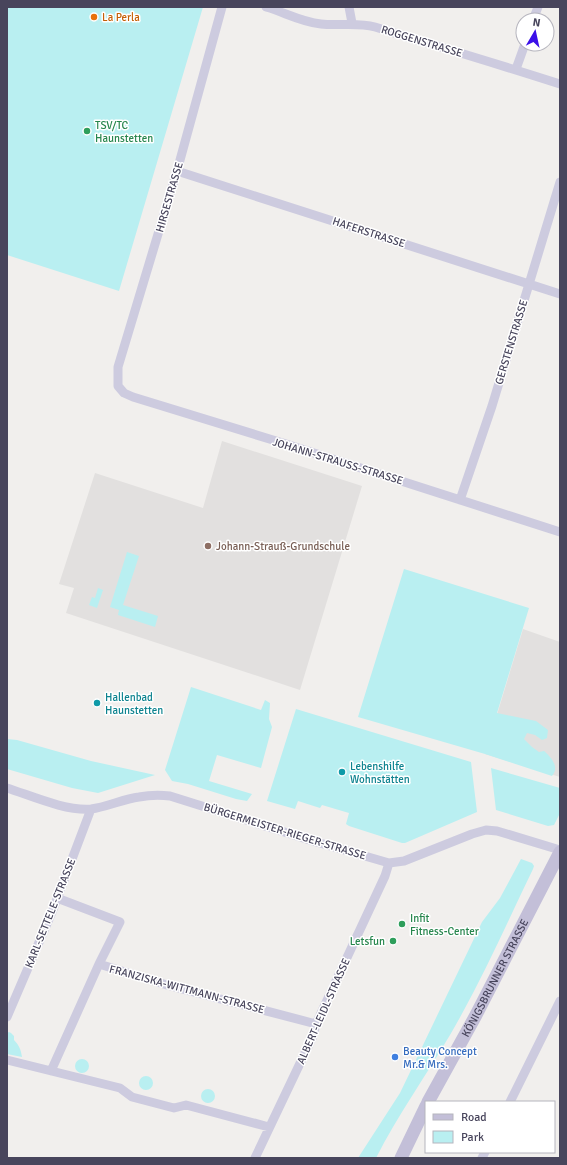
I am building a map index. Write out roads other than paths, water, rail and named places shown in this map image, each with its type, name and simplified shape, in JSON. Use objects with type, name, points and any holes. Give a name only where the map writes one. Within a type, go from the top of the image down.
[{"type":"main road","name":"KÖNIGSBRUNNER STRASSE","points":[[429,1101],[476,1015],[560,851]]},
{"type":"main road","points":[[401,1158],[425,1108]]},
{"type":"street","name":"HIRSESTRASSE","points":[[118,386],[118,367],[177,171],[222,7]]},
{"type":"street","name":"ROGGENSTRASSE","points":[[266,7],[279,9],[302,20],[320,24],[334,25],[352,23],[375,27],[516,69],[560,84]]},
{"type":"street","points":[[349,7],[352,23]]},
{"type":"street","points":[[516,69],[522,52]]},
{"type":"street","name":"HAFERSTRASSE","points":[[177,171],[560,294]]},
{"type":"street","name":"GERSTENSTRASSE","points":[[460,500],[486,425],[560,182]]},
{"type":"street","name":"JOHANN-STRAUSS-STRASSE","points":[[118,386],[124,393],[133,397],[560,532]]},
{"type":"street","name":"BÜRGERMEISTER-RIEGER-STRASSE","points":[[7,788],[56,804],[73,808],[91,809],[138,797],[154,795],[170,796],[389,863],[404,861],[486,830],[497,830],[560,851]]},
{"type":"street","name":"KARL-SETTELE-STRASSE","points":[[7,1017],[57,898],[91,809]]},
{"type":"street","name":"ALBERT-LEIDL-STRASSE","points":[[255,1158],[313,1036],[316,1024],[389,863]]},
{"type":"street","name":"FRANZISKA-WITTMANN-STRASSE","points":[[57,898],[120,922],[99,964],[174,987],[316,1024]]},
{"type":"street","points":[[51,1071],[99,964]]},
{"type":"street","points":[[510,1101],[560,1001]]},
{"type":"street","points":[[7,1060],[120,1088],[132,1097],[166,1106],[174,1108],[186,1105],[269,1127]]},
{"type":"place","name":"La Perla","points":[[94,17]]},
{"type":"place","name":"TSV/TC Haunstetten","points":[[87,131]]},
{"type":"place","name":"Johann-Strauß-Grundschule","points":[[208,546]]},
{"type":"place","name":"Hallenbad Haunstetten","points":[[97,703]]},
{"type":"place","name":"Lebenshilfe Wohnstätten","points":[[342,772]]},
{"type":"place","name":"Infit Fitness-Center","points":[[402,924]]},
{"type":"place","name":"Letsfun","points":[[393,941]]},
{"type":"place","name":"Beauty Concept Mr.& Mrs.","points":[[395,1057]]}]
